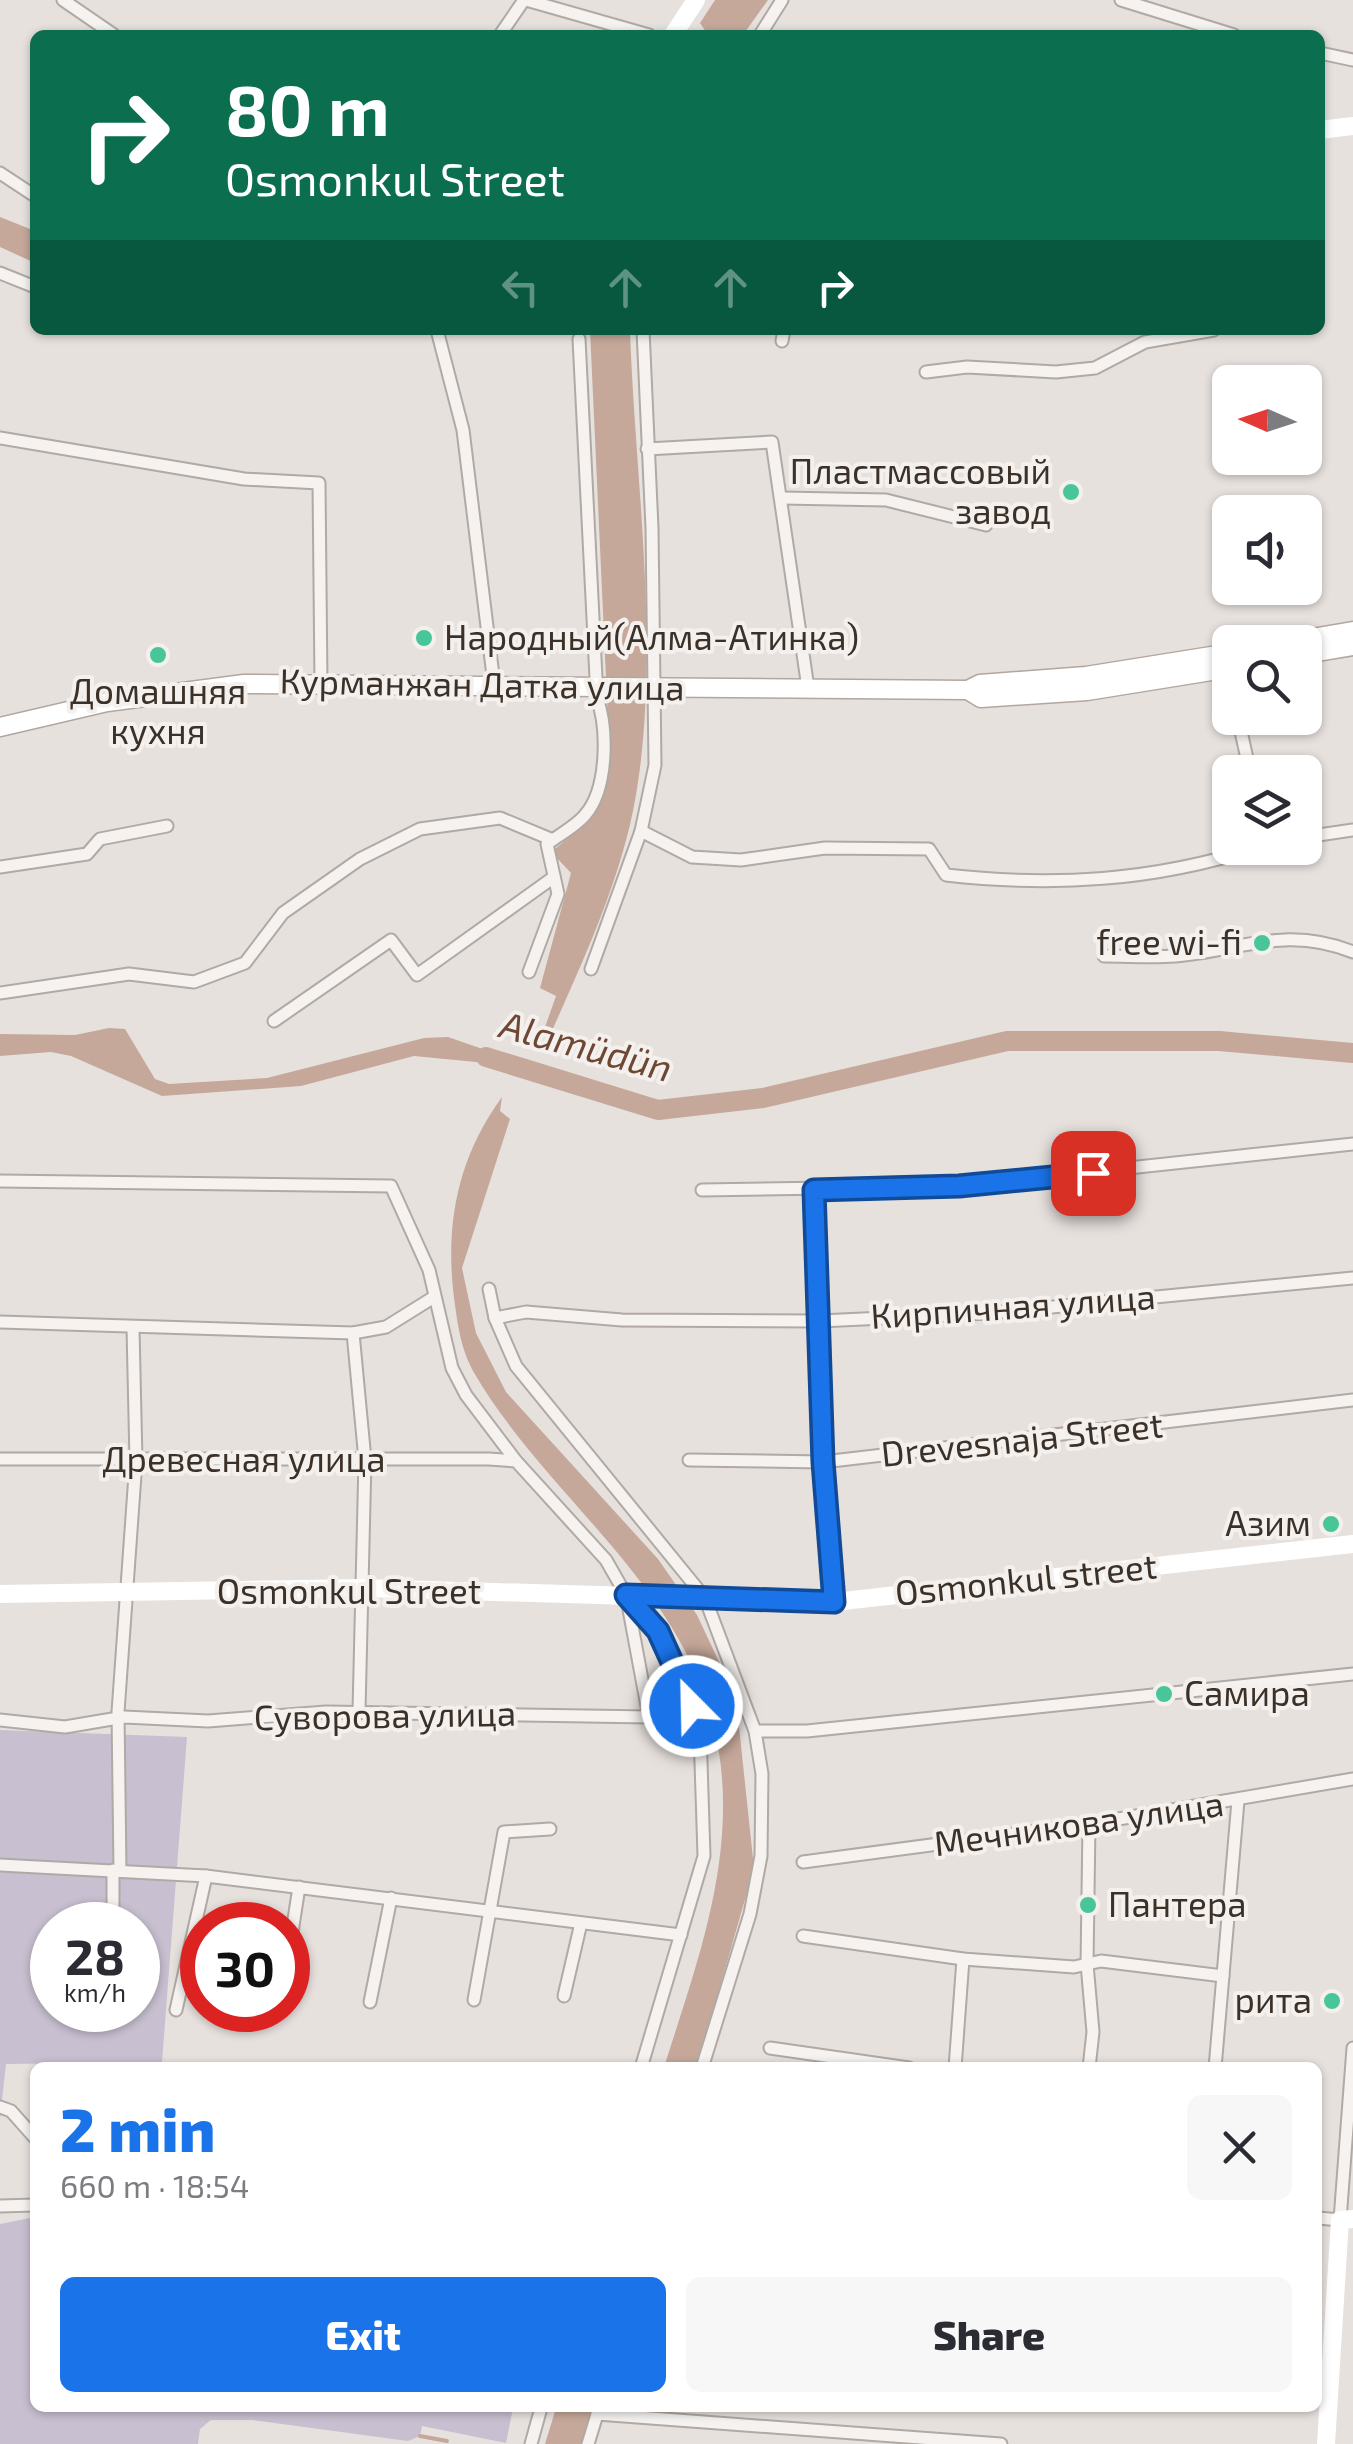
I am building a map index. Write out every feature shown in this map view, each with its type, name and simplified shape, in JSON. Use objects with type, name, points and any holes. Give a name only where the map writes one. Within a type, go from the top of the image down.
[{"type":"street","points":[[63,0],[107,30]]},
{"type":"street","points":[[508,30],[525,0],[632,30]]},
{"type":"street","points":[[676,30],[696,0]]},
{"type":"street","points":[[763,30],[782,0]]},
{"type":"street","points":[[1121,0],[1218,30]]},
{"type":"street","points":[[1325,54],[1353,60]]},
{"type":"street","points":[[1325,129],[1353,126]]},
{"type":"street","points":[[0,173],[30,193]]},
{"type":"street","points":[[0,274],[30,285]]},
{"type":"street","points":[[439,335],[463,430],[494,684]]},
{"type":"street","points":[[591,970],[641,831],[655,765],[643,335]]},
{"type":"street","points":[[926,372],[967,367],[1056,372],[1095,368],[1145,342],[1185,335]]},
{"type":"street","points":[[529,972],[558,894],[547,844],[587,814],[601,776],[602,724],[579,339]]},
{"type":"street","points":[[0,438],[244,479],[319,483],[321,683]]},
{"type":"street","points":[[647,449],[772,442],[808,688]]},
{"type":"street","points":[[782,498],[886,500],[986,525]]},
{"type":"street","points":[[1322,636],[1353,631]]},
{"type":"street","points":[[1322,651],[1353,646]]},
{"type":"street","name":"Курманжан Датка улица","points":[[0,727],[177,690],[321,683],[968,690],[980,684],[1212,665]]},
{"type":"street","points":[[0,993],[129,974],[194,982],[245,963],[283,913],[360,859],[420,829],[500,818],[553,840]]},
{"type":"street","points":[[0,867],[88,854],[100,839],[168,826]]},
{"type":"street","points":[[1322,835],[1353,830]]},
{"type":"street","points":[[641,831],[692,857],[741,860],[825,848],[929,849],[946,874],[1033,882],[1082,883],[1212,862]]},
{"type":"street","points":[[274,1021],[392,940],[417,975],[554,876]]},
{"type":"street","points":[[1104,956],[1175,956],[1297,937],[1321,940],[1353,952]]},
{"type":"street","points":[[702,1190],[959,1186],[1353,1144]]},
{"type":"street","points":[[0,1181],[391,1186],[429,1270],[452,1368],[466,1396],[516,1461],[606,1560],[658,1631],[684,1682],[700,1731],[704,1856],[643,2062]]},
{"type":"street","points":[[814,1190],[823,1462],[834,1602]]},
{"type":"street","name":"Кирпичная улица","points":[[494,1318],[526,1312],[622,1320],[820,1320],[990,1313],[1353,1278]]},
{"type":"street","points":[[489,1289],[494,1318],[516,1366],[702,1598],[755,1731],[762,1774],[761,1856],[750,1914],[704,2062]]},
{"type":"street","points":[[0,1322],[353,1334],[386,1327],[434,1297]]},
{"type":"street","points":[[115,1902],[118,1718],[136,1461],[133,1328]]},
{"type":"street","points":[[353,1334],[365,1460],[359,1712]]},
{"type":"street","name":"Drevesnaja Street","points":[[689,1460],[823,1462],[1353,1400]]},
{"type":"street","name":"Древесная улица","points":[[0,1459],[516,1461]]},
{"type":"street","name":"Osmonkul street","points":[[702,1598],[834,1602],[1353,1544]]},
{"type":"street","name":"Osmonkul Street","points":[[0,1594],[362,1588],[702,1598]]},
{"type":"street","name":"Суворова улица","points":[[0,1720],[65,1727],[118,1718],[208,1722],[359,1712],[649,1716],[631,1595]]},
{"type":"street","points":[[755,1731],[807,1732],[1353,1674]]},
{"type":"street","name":"Мечникова улица","points":[[803,1862],[1089,1824],[1238,1801],[1327,1780],[1353,1779]]},
{"type":"street","points":[[1215,2062],[1238,1801]]},
{"type":"street","points":[[1089,1824],[1090,2062]]},
{"type":"street","points":[[474,2000],[504,1832],[550,1830]]},
{"type":"street","points":[[0,1865],[206,1876],[681,1935]]},
{"type":"street","points":[[176,2010],[206,1876]]},
{"type":"street","points":[[297,1902],[299,1887]]},
{"type":"street","points":[[370,2002],[391,1898]]},
{"type":"street","points":[[564,1996],[581,1923]]},
{"type":"street","points":[[803,1936],[962,1959],[1074,1968],[1101,1961],[1222,1976]]},
{"type":"street","points":[[955,2062],[962,1959]]},
{"type":"street","points":[[770,2048],[867,2062]]},
{"type":"street","points":[[1326,2444],[1325,2352],[1346,2219],[1353,2048]]},
{"type":"street","points":[[5,2109],[30,2133]]},
{"type":"street","points":[[0,2206],[30,2205]]},
{"type":"street","points":[[530,2444],[540,2412]]},
{"type":"street","points":[[588,2444],[598,2412]]},
{"type":"street","points":[[610,2412],[1001,2444]]},
{"type":"shaded area","points":[[715,0],[768,0],[747,30],[705,30],[700,23]]},
{"type":"shaded area","points":[[0,217],[30,229],[30,261],[0,247]]},
{"type":"shaded area","points":[[590,335],[630,335],[647,633],[642,753],[633,811],[618,868],[551,1033],[544,1030],[556,996],[540,988],[571,873],[554,855],[555,849],[587,822],[604,762],[608,721]]},
{"type":"shaded area","points":[[125,1029],[155,1079],[169,1084],[267,1078],[424,1038],[448,1037],[514,1060],[508,1070],[486,1063],[414,1056],[301,1086],[162,1096],[71,1056],[51,1052],[0,1056],[0,1034],[75,1035]]},
{"type":"shaded area","points":[[502,1097],[500,1111],[510,1119],[462,1268],[476,1333],[506,1392],[658,1559],[697,1615],[721,1666],[738,1717],[754,1868],[698,2062],[666,2062],[703,1939],[720,1852],[721,1764],[712,1719],[693,1668],[668,1622],[638,1578],[502,1415],[466,1355],[452,1277],[453,1222],[464,1170],[486,1121]]},
{"type":"shaded area","points":[[0,1730],[187,1737],[162,2062],[6,2064],[0,2118]]},
{"type":"shaded area","points":[[30,2218],[30,2412],[512,2412],[506,2443],[422,2426],[420,2436],[408,2441],[253,2420],[211,2420],[200,2429],[198,2444],[0,2444],[0,2224]]},
{"type":"shaded area","points":[[555,2412],[592,2412],[581,2444],[545,2444]]},
{"type":"waterway","name":"Alamüdün","points":[[486,1057],[658,1110],[763,1098],[1007,1041],[1219,1041],[1353,1053]]},
{"type":"waterway","points":[[420,2436],[447,2441]]},
{"type":"place","name":"Пластмассовый завод","points":[[1071,492]]},
{"type":"place","name":"Народный(Алма-Атинка)","points":[[424,638]]},
{"type":"place","name":"Домашняя кухня","points":[[158,655]]},
{"type":"place","name":"free wi-fi","points":[[1262,943]]},
{"type":"place","name":"Азим","points":[[1331,1524]]},
{"type":"place","name":"Самира","points":[[1164,1694]]},
{"type":"place","name":"Пантера","points":[[1088,1905]]},
{"type":"place","name":"рита","points":[[1332,2001]]},
{"type":"route","points":[[692,1706],[658,1631],[626,1595],[834,1602],[823,1462],[814,1190],[959,1186],[1093,1173]]}]
